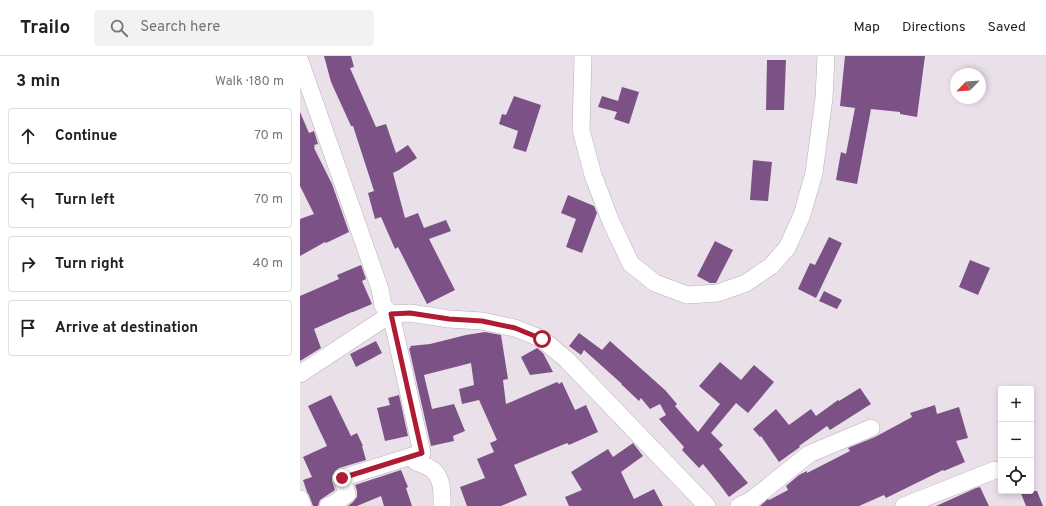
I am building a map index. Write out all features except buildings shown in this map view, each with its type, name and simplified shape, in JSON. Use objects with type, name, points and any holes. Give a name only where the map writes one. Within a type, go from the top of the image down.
[{"type":"street","points":[[579,59],[581,130],[593,175],[611,222],[631,264],[655,283],[687,295],[718,292],[746,283],[771,266],[787,248],[802,215],[814,173],[824,98],[826,56]]},
{"type":"street","points":[[300,61],[380,289],[383,306],[391,314],[422,453],[342,478],[347,494],[335,503],[328,506]]},
{"type":"street","points":[[300,374],[391,314],[410,313],[449,319],[482,321],[515,328],[542,339],[568,360],[707,506]]},
{"type":"street","points":[[739,506],[753,499],[809,454],[871,428]]},
{"type":"street","points":[[418,454],[416,462],[433,470],[439,478],[442,493],[442,506]]},
{"type":"street","points":[[904,506],[995,470]]},
{"type":"street","points":[[300,499],[303,506]]},
{"type":"route","points":[[342,478],[422,453],[391,314],[410,313],[449,319],[482,321],[515,328],[542,339]]}]
